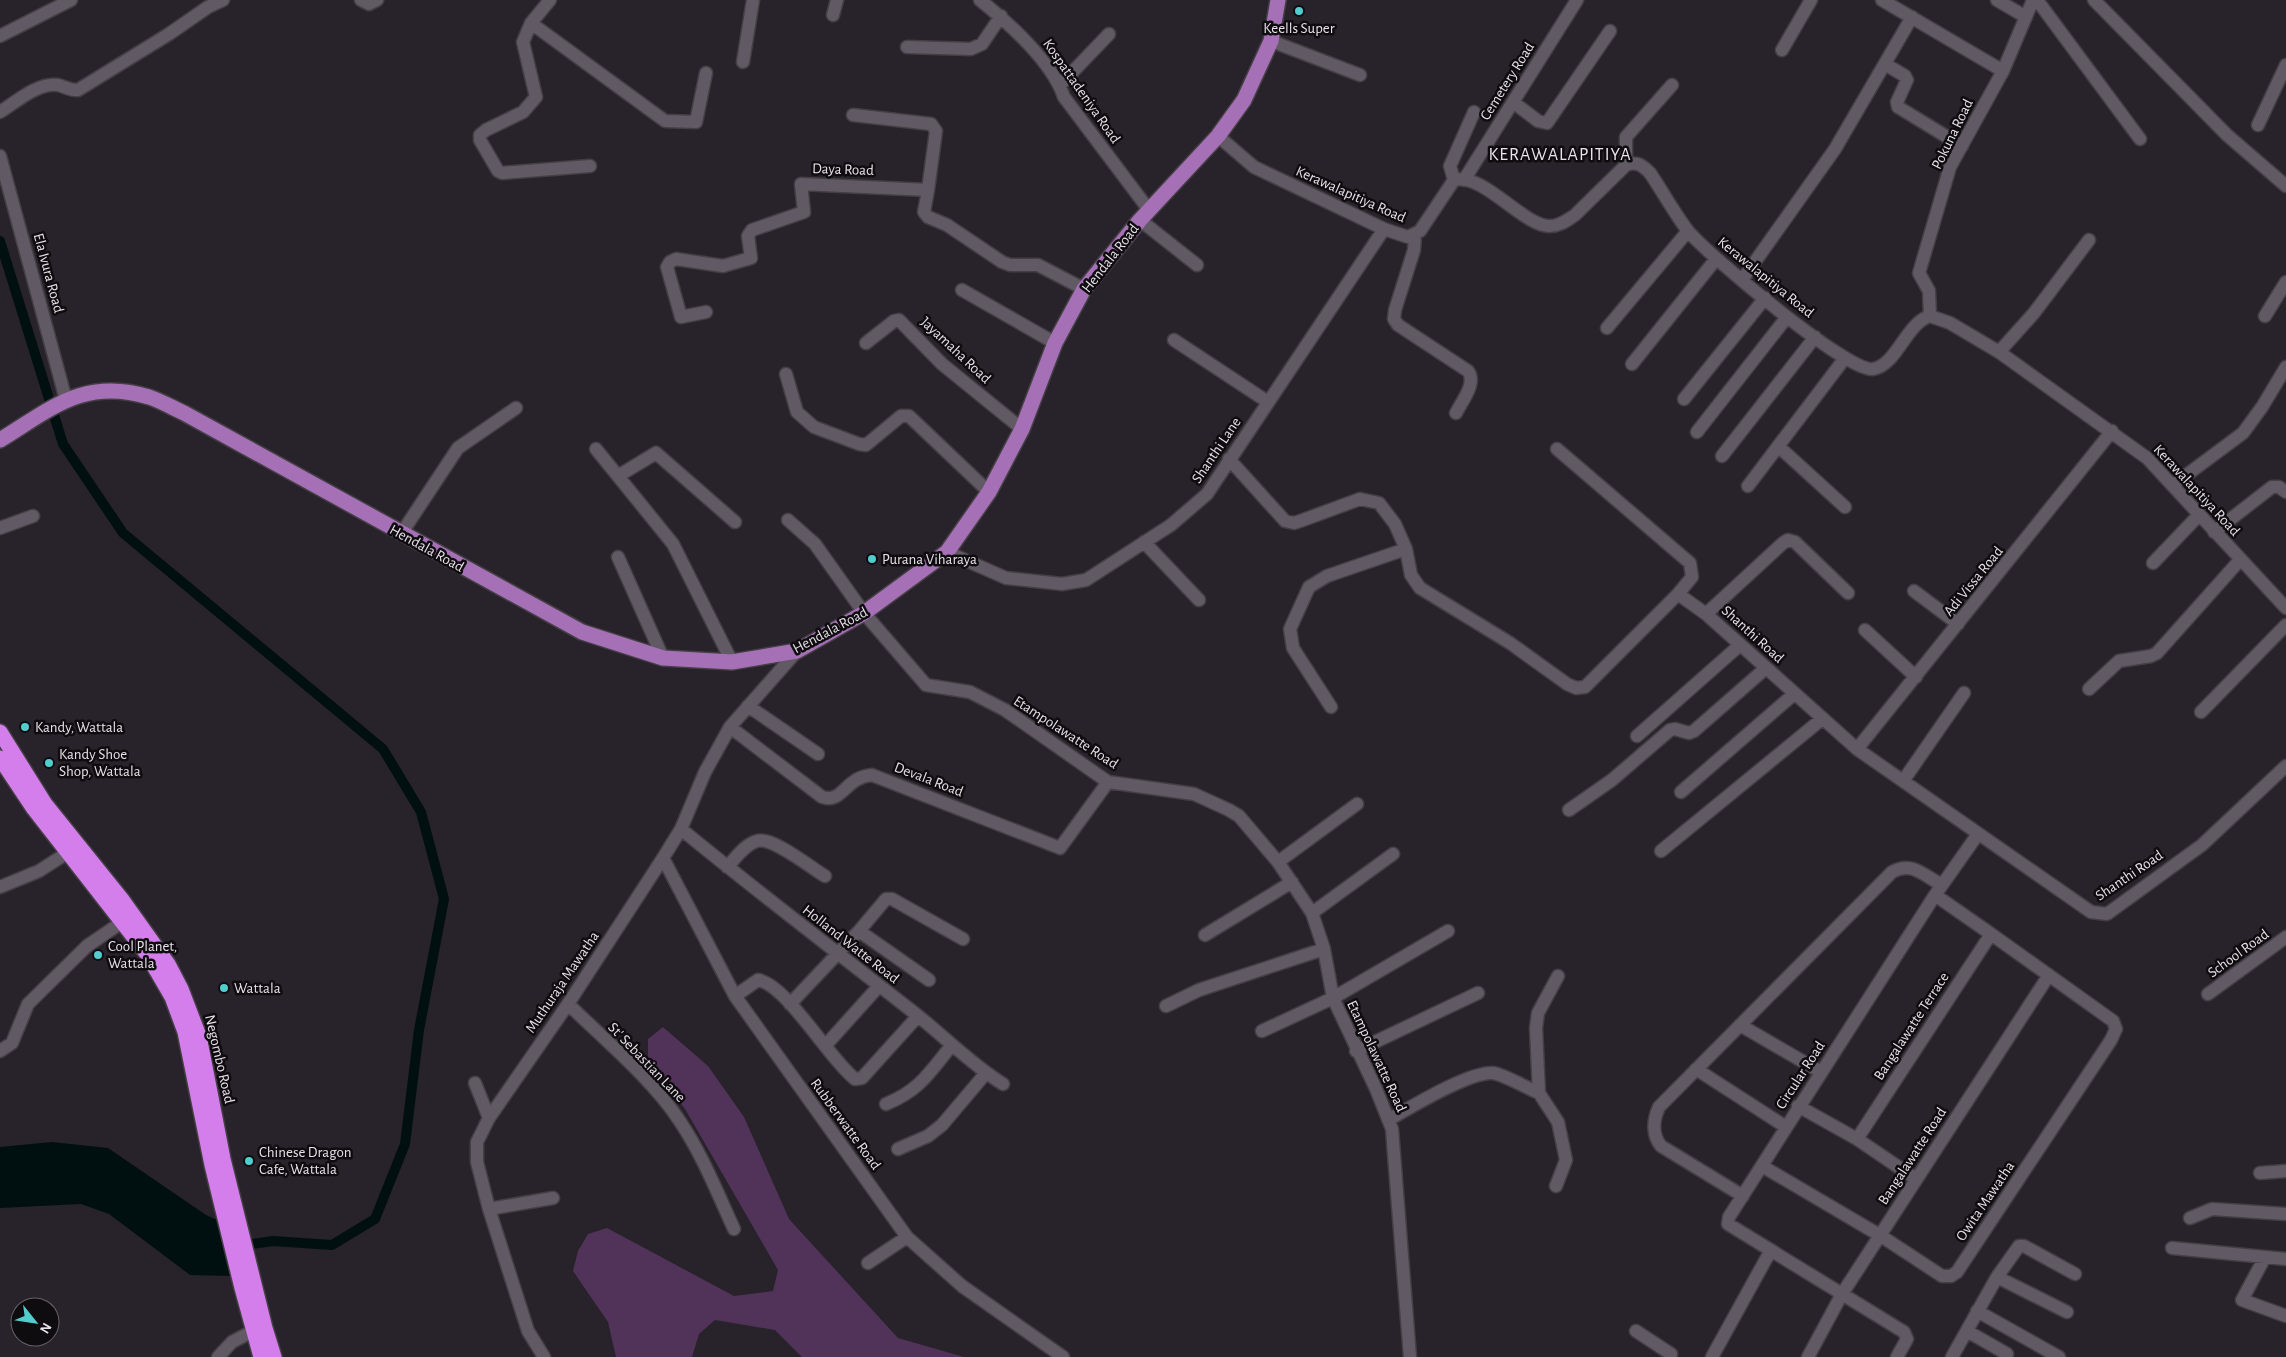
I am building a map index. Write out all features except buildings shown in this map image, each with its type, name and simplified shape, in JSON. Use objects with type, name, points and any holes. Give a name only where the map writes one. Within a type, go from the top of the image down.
[{"type":"highway","name":"Negombo Road","points":[[0,732],[45,804],[127,918]]},
{"type":"highway","name":"Negombo Road","points":[[0,758],[34,809],[67,852],[168,964],[181,989],[196,1026],[223,1159],[231,1217],[248,1287],[274,1357]]},
{"type":"highway","name":"Negombo Road","points":[[248,1287],[253,1331],[261,1357]]},
{"type":"main road","name":"Hendala Road","points":[[6,437],[63,401],[87,392],[113,391],[148,397],[184,413],[582,632],[663,658],[732,662],[797,652],[864,613],[948,552],[988,492],[1022,429],[1055,343],[1084,289],[1144,215],[1218,136],[1244,100],[1271,41],[1278,0]]},
{"type":"street","points":[[0,36],[71,0]]},
{"type":"street","points":[[0,112],[38,89],[58,85],[78,90],[169,34],[208,6],[223,0]]},
{"type":"street","points":[[361,0],[369,4],[377,0]]},
{"type":"street","points":[[550,0],[530,23],[523,42],[536,97],[523,112],[486,130],[480,135],[480,140],[498,171],[502,173],[590,166]]},
{"type":"street","points":[[744,62],[754,0]]},
{"type":"street","points":[[833,14],[837,0]]},
{"type":"street","name":"Kospattadeniya Road","points":[[980,0],[1001,16],[1029,44],[1060,85],[1064,97],[1144,215],[1197,265]]},
{"type":"street","name":"Cemetery Road","points":[[1459,180],[1513,102],[1577,0]]},
{"type":"street","points":[[1782,50],[1811,0]]},
{"type":"street","points":[[1882,0],[2003,71]]},
{"type":"street","points":[[1997,0],[2026,17]]},
{"type":"street","name":"Pokuna Road","points":[[1930,316],[1929,291],[1919,273],[1950,167],[2003,71],[2033,0]]},
{"type":"street","points":[[2037,0],[2140,139]]},
{"type":"street","points":[[2094,0],[2227,135],[2286,186]]},
{"type":"street","points":[[907,47],[971,49],[982,44],[1001,16]]},
{"type":"street","points":[[1742,280],[1835,149],[1912,17]]},
{"type":"street","points":[[530,23],[664,121],[696,122],[706,73]]},
{"type":"street","points":[[1513,102],[1538,121],[1547,123],[1610,31]]},
{"type":"street","points":[[1060,85],[1109,34]]},
{"type":"street","points":[[1271,41],[1360,75]]},
{"type":"street","points":[[1885,64],[1905,76],[1907,80],[1897,102],[1898,107],[1962,146]]},
{"type":"street","points":[[2258,125],[2286,65]]},
{"type":"street","points":[[1474,112],[1450,166],[1459,180],[1476,183],[1537,222],[1551,226],[1566,221],[1575,215],[1626,166],[1626,137],[1672,85]]},
{"type":"street","points":[[853,116],[931,124],[936,131],[924,212],[928,217],[947,225],[1010,266],[1038,265],[1084,289]]},
{"type":"street","name":"Kerawalapitiya Road","points":[[1218,136],[1254,167],[1384,230],[1401,236],[1415,235],[1459,180]]},
{"type":"street","name":"Ela Ivura Road","points":[[0,156],[63,401]]},
{"type":"street","name":"Kerawalapitiya Road","points":[[1626,166],[1638,164],[1650,173],[1688,231],[1716,259],[1787,317],[1845,358],[1869,369],[1882,365],[1919,322],[1930,316],[1950,323],[1999,352],[2147,458],[2286,608]]},
{"type":"street","name":"Daya Road","points":[[706,312],[681,317],[667,267],[670,262],[676,259],[724,266],[751,258],[748,236],[752,230],[804,212],[801,184],[928,190]]},
{"type":"street","name":"Shanthi Lane","points":[[948,552],[1006,578],[1062,584],[1086,580],[1171,525],[1207,494],[1384,230]]},
{"type":"street","points":[[1608,328],[1688,231]]},
{"type":"street","points":[[1415,235],[1414,250],[1395,310],[1394,319],[1398,325],[1462,367],[1472,376],[1471,383],[1456,413]]},
{"type":"street","points":[[1999,352],[2034,313],[2089,240]]},
{"type":"street","points":[[1632,364],[1716,259]]},
{"type":"street","points":[[2265,316],[2286,282]]},
{"type":"street","points":[[962,290],[1055,343]]},
{"type":"street","points":[[1684,399],[1765,298]]},
{"type":"street","points":[[1697,432],[1787,317]]},
{"type":"street","name":"Jayamaha Road","points":[[866,343],[894,321],[903,322],[942,364],[1022,429]]},
{"type":"street","points":[[1722,456],[1815,337]]},
{"type":"street","points":[[1174,340],[1268,402]]},
{"type":"street","points":[[1748,486],[1845,358]]},
{"type":"street","points":[[2173,485],[2243,432],[2262,408],[2286,367]]},
{"type":"street","points":[[786,374],[797,412],[814,427],[866,445],[901,416],[910,416],[988,492]]},
{"type":"street","points":[[401,534],[458,448],[516,408]]},
{"type":"street","name":"Adi Vissa Road","points":[[1857,749],[2112,432]]},
{"type":"street","points":[[1778,446],[1845,507]]},
{"type":"street","points":[[596,449],[673,544],[732,662]]},
{"type":"street","points":[[1229,460],[1285,521],[1294,523],[1360,498],[1379,503],[1395,524],[1406,549],[1411,575],[1420,588],[1510,643],[1567,684],[1576,688],[1585,687],[1678,594],[1692,576],[1690,563],[1557,449]]},
{"type":"street","points":[[618,476],[656,453],[734,522]]},
{"type":"street","points":[[2214,532],[2272,487],[2279,487],[2286,492]]},
{"type":"street","points":[[2153,563],[2199,515]]},
{"type":"street","points":[[0,528],[33,516]]},
{"type":"street","name":"Etampolawatte Road","points":[[788,520],[815,544],[864,613],[926,685],[970,692],[996,706],[1108,782],[1194,794],[1229,810],[1240,816],[1278,862],[1312,913],[1324,948],[1333,998],[1356,1051],[1390,1119],[1398,1188],[1410,1357]]},
{"type":"street","points":[[1706,614],[1783,542],[1788,540],[1795,542],[1848,594]]},
{"type":"street","points":[[1144,542],[1199,600]]},
{"type":"street","points":[[1331,707],[1293,648],[1290,637],[1290,629],[1309,587],[1318,580],[1406,549]]},
{"type":"street","points":[[618,558],[663,658]]},
{"type":"street","points":[[2090,689],[2119,661],[2151,656],[2156,653],[2240,560]]},
{"type":"street","points":[[1914,591],[1958,624]]},
{"type":"street","name":"Shanthi Road","points":[[1678,594],[1706,614],[1857,749],[2091,912],[2107,914],[2202,845],[2286,766]]},
{"type":"street","points":[[2201,712],[2286,625]]},
{"type":"street","points":[[1865,630],[1916,677]]},
{"type":"street","points":[[1637,736],[1740,645]]},
{"type":"street","name":"Muthuraja Mawatha","points":[[544,1357],[528,1331],[489,1209],[477,1162],[477,1142],[489,1118],[568,1004],[664,858],[681,829],[705,772],[730,727],[797,652]]},
{"type":"street","points":[[1570,810],[1612,780],[1670,730],[1675,729],[1689,733],[1694,731],[1766,668]]},
{"type":"street","points":[[1903,781],[1964,693]]},
{"type":"street","points":[[1681,792],[1794,694]]},
{"type":"street","points":[[748,706],[818,754]]},
{"type":"street","points":[[1661,851],[1822,719]]},
{"type":"street","name":"Devala Road","points":[[730,727],[822,797],[830,800],[836,798],[854,780],[862,776],[872,775],[1060,848],[1108,782]]},
{"type":"street","points":[[1278,862],[1357,804]]},
{"type":"street","name":"Holland Watte Road","points":[[681,829],[836,954],[918,1016],[986,1073],[1003,1084]]},
{"type":"street","name":"Circular Road","points":[[1897,1357],[1907,1339],[1904,1332],[1728,1224],[1729,1217],[1798,1106],[1938,890],[1978,834]]},
{"type":"street","points":[[728,867],[747,847],[756,841],[764,840],[774,844],[826,876]]},
{"type":"street","points":[[0,887],[39,872],[67,852]]},
{"type":"street","points":[[1312,913],[1393,854]]},
{"type":"street","name":"Rubberwatte Road","points":[[664,858],[735,996],[907,1237],[962,1286],[1063,1357]]},
{"type":"street","points":[[1743,1196],[1661,1146],[1656,1140],[1654,1121],[1658,1107],[1892,872],[1902,867],[1908,867],[1990,934],[2049,976]]},
{"type":"street","points":[[1205,935],[1292,882]]},
{"type":"street","points":[[790,1004],[860,931],[882,902],[892,899],[963,939]]},
{"type":"street","points":[[0,1051],[12,1043],[28,1004],[87,946],[127,918]]},
{"type":"street","points":[[860,931],[929,980]]},
{"type":"street","points":[[1262,1031],[1333,998],[1448,932]]},
{"type":"street","name":"Bangalawatte Terrace","points":[[1857,1139],[1990,934]]},
{"type":"street","name":"School Road","points":[[2208,994],[2286,937]]},
{"type":"street","points":[[1166,1006],[1199,990],[1324,948]]},
{"type":"street","points":[[1556,1186],[1566,1160],[1558,1122],[1539,1093],[1536,1028],[1538,1013],[1558,976]]},
{"type":"street","name":"Bangalawatte Road","points":[[1808,1357],[1842,1294],[2049,976]]},
{"type":"street","name":"Owita Mawatha","points":[[1762,1166],[1881,1236],[1942,1276],[1951,1276],[1957,1272],[2111,1040],[2116,1029],[2113,1021],[2049,976]]},
{"type":"street","points":[[735,996],[758,980],[767,983],[790,1004],[855,1079],[862,1078],[918,1016]]},
{"type":"street","points":[[825,1046],[879,986]]},
{"type":"street","points":[[1356,1051],[1478,993]]},
{"type":"street","name":"St' Sebastian Lane","points":[[568,1004],[656,1091],[678,1118],[696,1147],[734,1229]]},
{"type":"street","points":[[1740,1025],[1821,1072]]},
{"type":"street","points":[[886,1104],[911,1092],[922,1082],[952,1045]]},
{"type":"street","points":[[1696,1069],[1786,1126]]},
{"type":"street","points":[[898,1149],[928,1136],[942,1125],[986,1073]]},
{"type":"street","points":[[1390,1119],[1446,1089],[1483,1074],[1494,1073],[1539,1093]]},
{"type":"street","points":[[475,1083],[489,1118]]},
{"type":"street","points":[[1798,1106],[1857,1139],[1916,1179]]},
{"type":"street","points":[[2260,1173],[2286,1171]]},
{"type":"street","points":[[489,1209],[553,1198]]},
{"type":"street","points":[[2190,1218],[2212,1209],[2286,1214]]},
{"type":"street","points":[[868,1263],[907,1237]]},
{"type":"street","points":[[1952,1357],[1997,1276],[2019,1246],[2024,1246],[2075,1274]]},
{"type":"street","points":[[2172,1248],[2286,1260]]},
{"type":"street","points":[[1712,1357],[1771,1250]]},
{"type":"street","points":[[2265,1257],[2242,1300],[2286,1316]]},
{"type":"street","points":[[1997,1276],[2067,1312]]},
{"type":"street","points":[[1977,1311],[2059,1357]]},
{"type":"street","points":[[218,1357],[232,1342],[253,1331]]},
{"type":"street","points":[[1636,1331],[1672,1356]]},
{"type":"street","points":[[1967,1331],[2007,1354]]},
{"type":"shaded area","points":[[663,1027],[708,1066],[744,1117],[789,1219],[898,1338],[964,1357],[802,1357],[775,1330],[715,1320],[699,1334],[692,1357],[616,1357],[608,1322],[573,1271],[578,1251],[588,1234],[607,1228],[734,1296],[773,1291],[778,1270],[685,1109],[648,1061],[648,1039]]},
{"type":"shaded area","points":[[52,1142],[108,1148],[206,1215],[217,1220],[231,1276],[190,1275],[109,1214],[81,1204],[0,1208],[0,1147]]},
{"type":"waterway","points":[[0,241],[63,444],[123,533],[383,749],[421,812],[444,899],[419,1030],[405,1144],[375,1219],[332,1245],[273,1241],[238,1246]]},
{"type":"place","name":"Keells Super","points":[[1299,11]]},
{"type":"place","name":"Purana Viharaya","points":[[872,559]]},
{"type":"place","name":"Kandy, Wattala","points":[[25,727]]},
{"type":"place","name":"Kandy Shoe Shop, Wattala","points":[[49,763]]},
{"type":"place","name":"Cool Planet, Wattala","points":[[98,955]]},
{"type":"place","name":"Wattala","points":[[224,988]]},
{"type":"place","name":"Chinese Dragon Cafe, Wattala","points":[[249,1161]]},
{"type":"district","name":"KERAWALAPITIYA","points":[[1560,154]]}]
